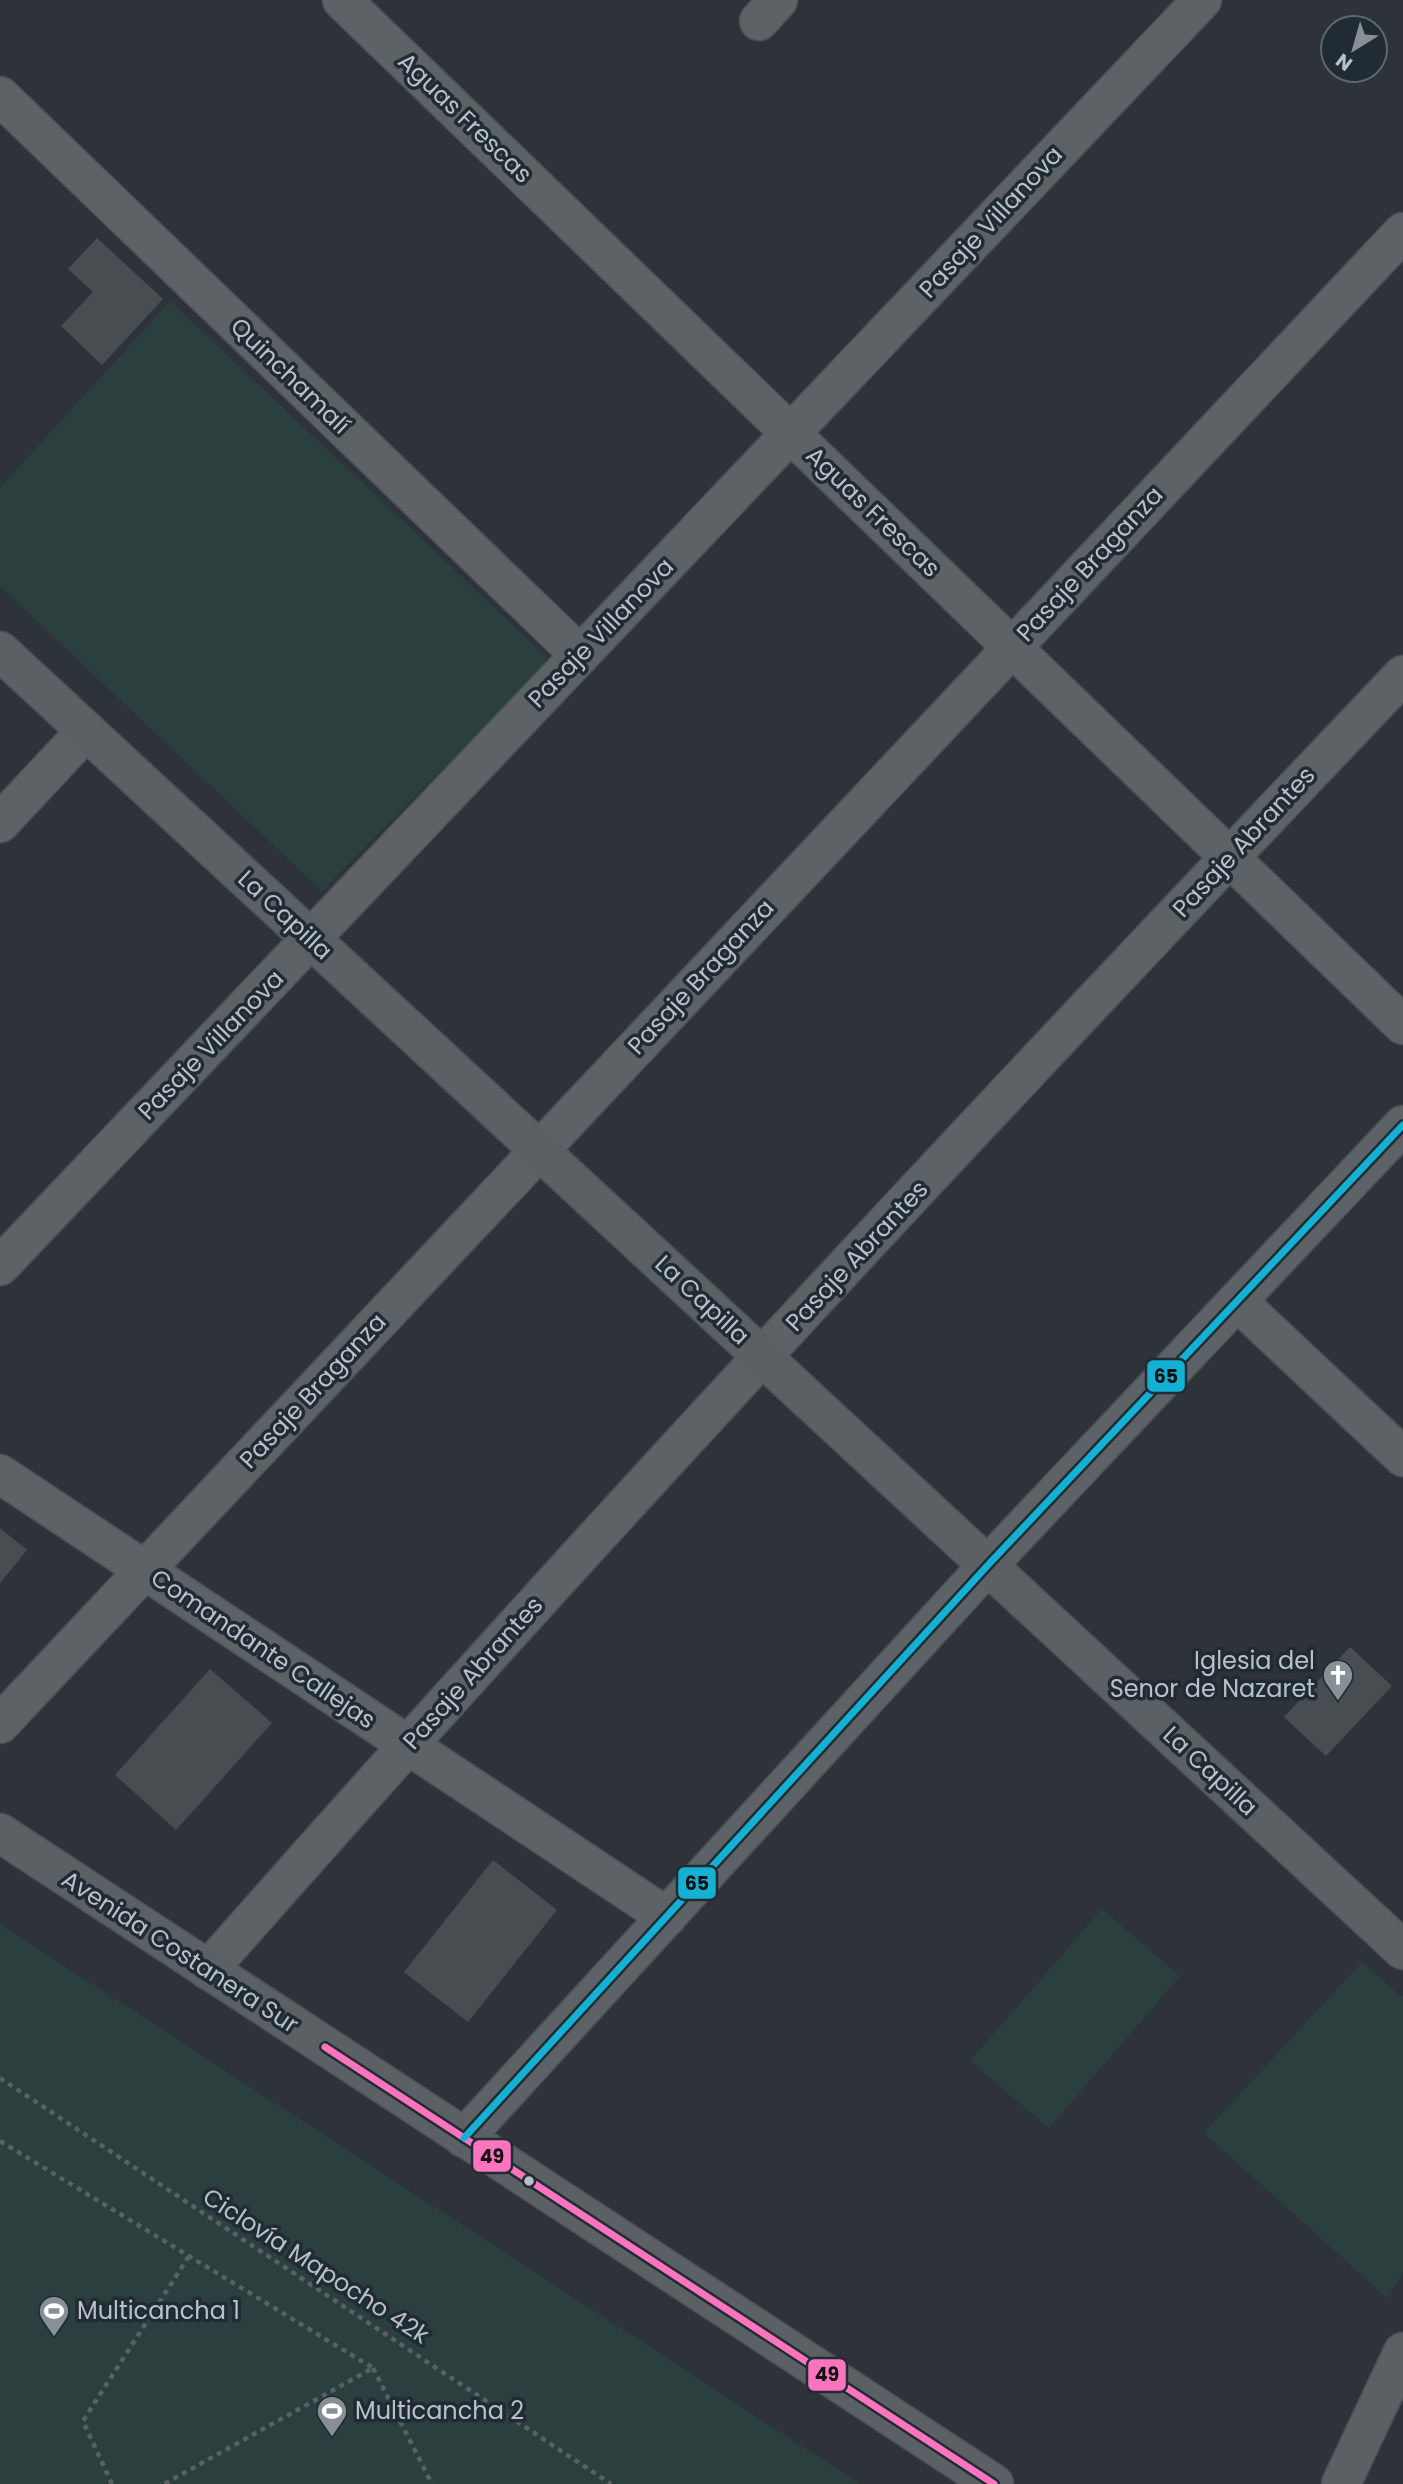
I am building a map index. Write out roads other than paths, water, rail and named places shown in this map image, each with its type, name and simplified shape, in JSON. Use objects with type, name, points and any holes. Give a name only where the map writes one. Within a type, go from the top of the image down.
[{"type":"street","name":"Aguas Frescas","points":[[342,0],[1403,1025]]},
{"type":"street","name":"Pasaje Villanova","points":[[0,1266],[1202,0]]},
{"type":"street","name":"Quinchamalí","points":[[0,96],[580,655]]},
{"type":"street","name":"Pasaje Braganza","points":[[0,1724],[1403,232]]},
{"type":"street","name":"La Capilla","points":[[0,651],[1403,1950]]},
{"type":"street","name":"Pasaje Abrantes","points":[[208,1970],[407,1744],[763,1357],[1229,857],[1403,675]]},
{"type":"street","points":[[0,822],[86,731]]},
{"type":"street","points":[[464,2138],[988,1565],[1403,1125]]},
{"type":"street","points":[[1237,1301],[1403,1457]]},
{"type":"street","name":"Comandante Callejas","points":[[0,1474],[667,1917]]},
{"type":"street","name":"Avenida Costanera Sur","points":[[0,1833],[994,2484]]},
{"type":"street","points":[[1341,2484],[1403,2352]]},
{"type":"place","name":"Iglesia del Senor de Nazaret","points":[[1338,1702]]},
{"type":"place","name":"Multicancha 1","points":[[54,2338]]},
{"type":"place","name":"Multicancha 2","points":[[332,2438]]}]
